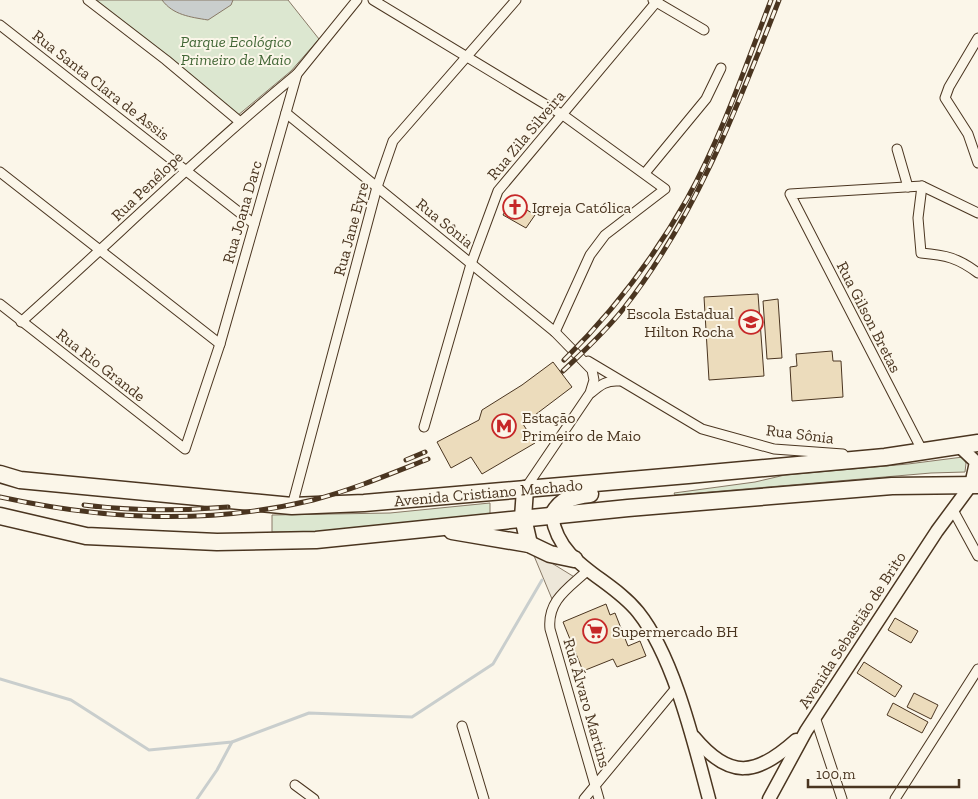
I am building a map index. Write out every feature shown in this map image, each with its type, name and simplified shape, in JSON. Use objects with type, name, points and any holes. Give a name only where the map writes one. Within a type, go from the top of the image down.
[{"type":"highway","name":"Avenida Cristiano Machado","points":[[0,474],[20,480],[47,483],[292,506],[364,503],[885,457],[924,453],[978,443]]},
{"type":"highway","points":[[552,516],[563,500],[574,496],[676,487],[688,475]]},
{"type":"highway","name":"Avenida Cristiano Machado","points":[[0,516],[86,536],[217,542],[316,540],[523,518],[892,486],[975,485]]},
{"type":"highway","points":[[525,489],[523,518],[529,544]]},
{"type":"highway","points":[[430,528],[529,544],[550,554],[574,559]]},
{"type":"street","points":[[88,0],[166,60],[239,121]]},
{"type":"street","name":"Rua Joana Darc","points":[[185,449],[220,344],[297,74],[356,0]]},
{"type":"street","points":[[373,0],[562,115],[665,189],[605,235],[590,255],[555,332]]},
{"type":"street","name":"Rua Jane Eyre","points":[[292,506],[377,187],[393,141],[516,0]]},
{"type":"street","points":[[656,1],[704,30]]},
{"type":"street","name":"Rua Zila Silveira","points":[[424,427],[471,264],[498,191],[656,1]]},
{"type":"street","name":"Rua Santa Clara de Assis","points":[[0,25],[254,224]]},
{"type":"street","points":[[978,38],[948,86],[945,98],[968,134],[978,164]]},
{"type":"street","points":[[645,173],[706,99],[721,68]]},
{"type":"street","name":"Rua Penélope","points":[[21,322],[102,250],[239,121],[297,74]]},
{"type":"street","name":"Rua Sônia","points":[[286,113],[555,332],[583,358],[592,370],[594,380],[590,393]]},
{"type":"street","points":[[896,149],[908,187],[922,186],[978,212]]},
{"type":"street","points":[[0,172],[220,344]]},
{"type":"street","points":[[922,186],[918,218],[921,253],[945,255],[963,262],[978,273]]},
{"type":"street","name":"Rua Gilson Bretas","points":[[908,187],[790,194],[924,453]]},
{"type":"street","name":"Rua Rio Grande","points":[[0,304],[185,449]]},
{"type":"street","name":"Rua Sônia","points":[[583,358],[702,429],[774,449],[885,457]]},
{"type":"street","points":[[525,489],[590,393],[600,385],[611,380],[622,382]]},
{"type":"street","points":[[959,446],[976,462],[975,485]]},
{"type":"street","name":"Avenida Sebastião de Brito","points":[[769,799],[815,716],[937,531],[975,485]]},
{"type":"street","points":[[953,510],[978,556]]},
{"type":"street","points":[[552,516],[555,534],[574,559],[620,594],[638,612],[656,642],[676,688],[710,799]]},
{"type":"street","name":"Rua Álvaro Martins","points":[[588,570],[555,602],[549,616],[550,629],[599,799]]},
{"type":"street","points":[[895,799],[978,669]]},
{"type":"street","points":[[584,799],[676,688]]},
{"type":"street","points":[[815,716],[842,799]]},
{"type":"street","points":[[462,726],[484,799]]},
{"type":"street","points":[[691,733],[715,760],[727,765],[749,768],[770,762],[806,731]]},
{"type":"street","points":[[295,784],[314,799]]},
{"type":"green space","name":"Parque Ecológico Primeiro de Maio","points":[[92,0],[288,0],[319,39],[291,71],[237,116]]},
{"type":"green space","points":[[963,457],[966,463],[965,472],[931,473],[675,495],[674,493],[755,482],[785,475]]},
{"type":"green space","points":[[490,503],[490,514],[321,532],[272,532],[272,515],[390,513]]},
{"type":"shaded area","points":[[162,0],[233,0],[231,5],[208,20],[177,12]]},
{"type":"shaded area","points":[[532,551],[576,578],[552,599]]},
{"type":"building","name":"Igreja Católica","points":[[511,200],[535,215],[526,228],[503,215]]},
{"type":"building","points":[[758,294],[764,376],[709,380],[704,297]]},
{"type":"building","points":[[778,299],[782,358],[767,359],[763,301]]},
{"type":"building","points":[[832,351],[833,361],[841,361],[843,397],[792,401],[790,367],[797,366],[796,354]]},
{"type":"building","name":"Estação Primeiro de Maio","points":[[553,362],[572,387],[523,424],[535,443],[482,474],[471,457],[451,468],[437,442],[479,420],[482,410],[522,385]]},
{"type":"building","name":"Supermercado BH","points":[[606,604],[610,615],[615,613],[628,646],[640,641],[646,656],[617,667],[613,659],[583,671],[563,622]]},
{"type":"building","points":[[895,618],[918,631],[911,643],[888,630]]},
{"type":"building","points":[[864,662],[902,686],[895,697],[857,673]]},
{"type":"building","points":[[914,693],[938,705],[931,719],[907,707]]},
{"type":"building","points":[[893,703],[928,722],[922,733],[887,715]]},
{"type":"waterway","points":[[0,679],[71,700],[149,750],[232,742],[309,713],[412,717],[493,664],[542,580]]},
{"type":"waterway","points":[[197,799],[217,770],[232,742]]},
{"type":"railway","points":[[564,360],[599,323],[631,284],[660,243],[687,199],[722,126],[771,0]]},
{"type":"railway","points":[[563,371],[602,333],[624,308],[650,273],[673,236],[713,160],[779,0]]},
{"type":"railway","points":[[406,460],[425,452]]},
{"type":"railway","points":[[0,497],[39,505],[117,515],[196,516],[235,513],[274,508],[328,496],[428,459]]},
{"type":"railway","points":[[84,505],[156,510],[228,507]]},
{"type":"place","name":"Igreja Católica","points":[[515,207]]},
{"type":"place","name":"Escola Estadual Hilton Rocha","points":[[751,322]]},
{"type":"place","name":"Estação Primeiro de Maio","points":[[504,426]]},
{"type":"place","name":"Supermercado BH","points":[[595,631]]}]
